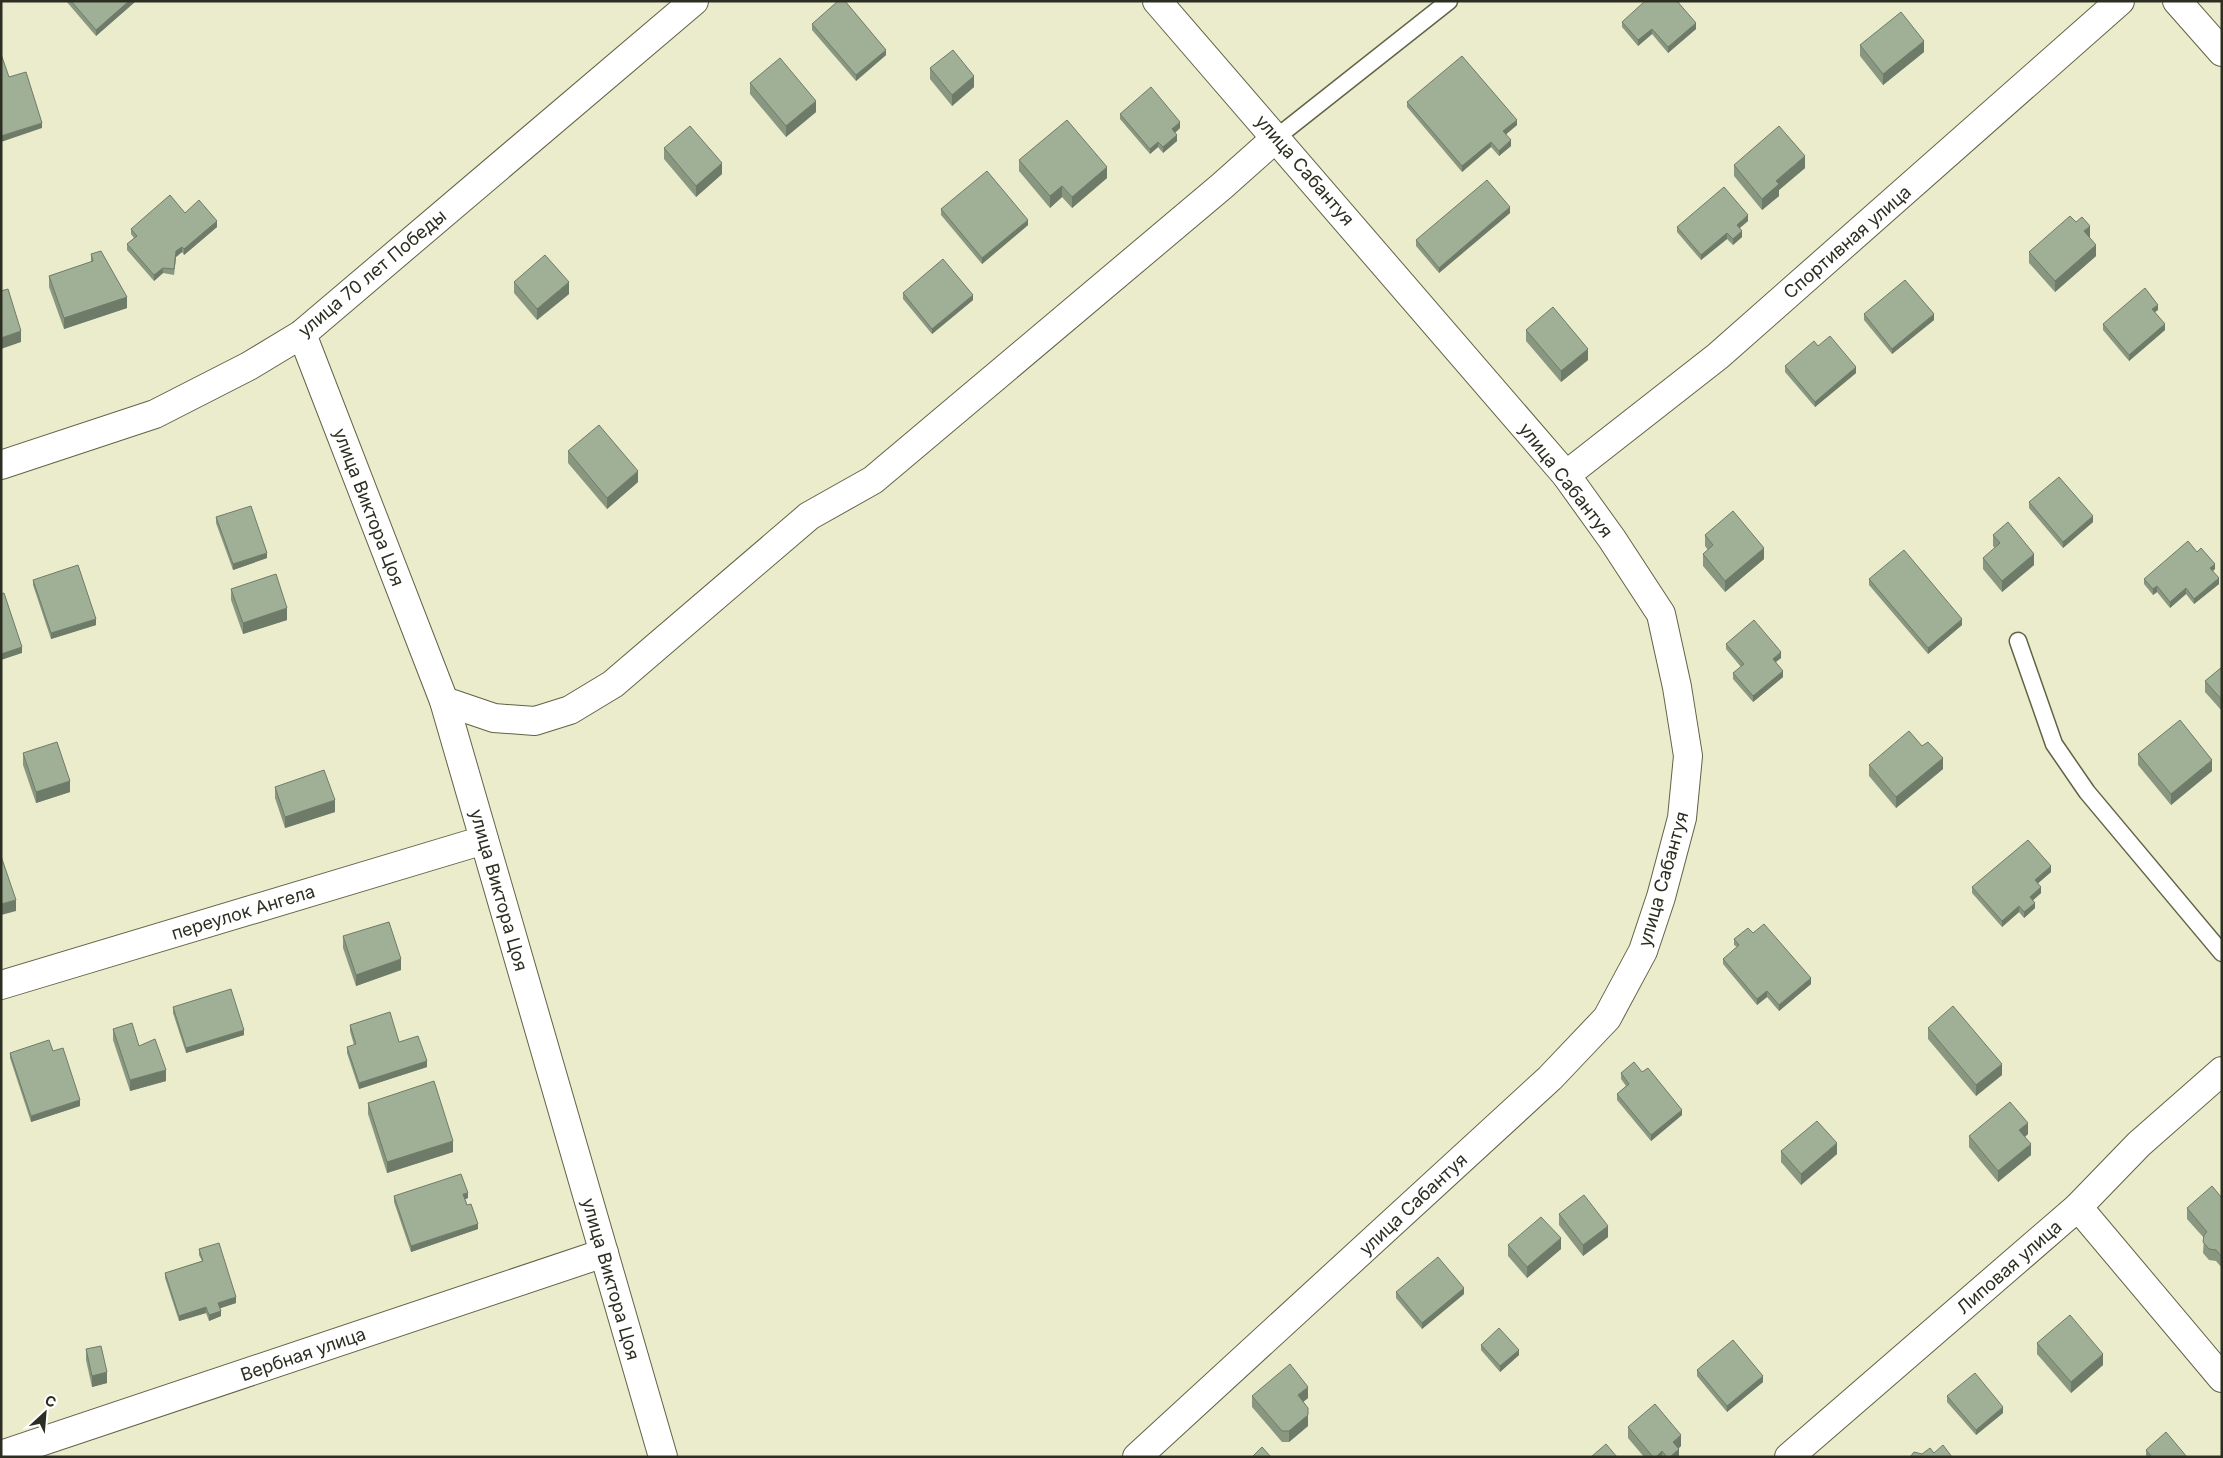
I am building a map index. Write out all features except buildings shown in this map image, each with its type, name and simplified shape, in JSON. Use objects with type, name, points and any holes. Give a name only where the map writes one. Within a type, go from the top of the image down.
[{"type":"street","name":"улица 70 лет Победы","points":[[1,465],[155,414],[249,366],[302,334],[694,1]]},
{"type":"street","name":"улица Сабантуя","points":[[1137,1457],[1550,1078],[1607,1018],[1643,951],[1661,897],[1682,818],[1688,756],[1677,687],[1661,614],[1612,538],[1566,475],[1158,1]]},
{"type":"street","name":"Спортивная улица","points":[[1566,475],[1718,356],[2120,1]]},
{"type":"street","points":[[2177,1],[2222,52]]},
{"type":"street","points":[[444,700],[494,718],[535,721],[570,710],[613,684],[809,516],[873,480],[1207,199],[1277,137]]},
{"type":"street","name":"улица Виктора Цоя","points":[[302,334],[444,700],[663,1457]]},
{"type":"street","name":"переулок Ангела","points":[[1,985],[484,840]]},
{"type":"street","name":"Липовая улица","points":[[1789,1457],[2078,1207],[2139,1144],[2222,1071]]},
{"type":"street","points":[[2078,1207],[2222,1378]]},
{"type":"street","name":"Вербная улица","points":[[1,1455],[604,1253]]},
{"type":"lane","points":[[1277,137],[1449,1]]},
{"type":"lane","points":[[2018,641],[2054,744],[2086,792],[2222,953]]}]
